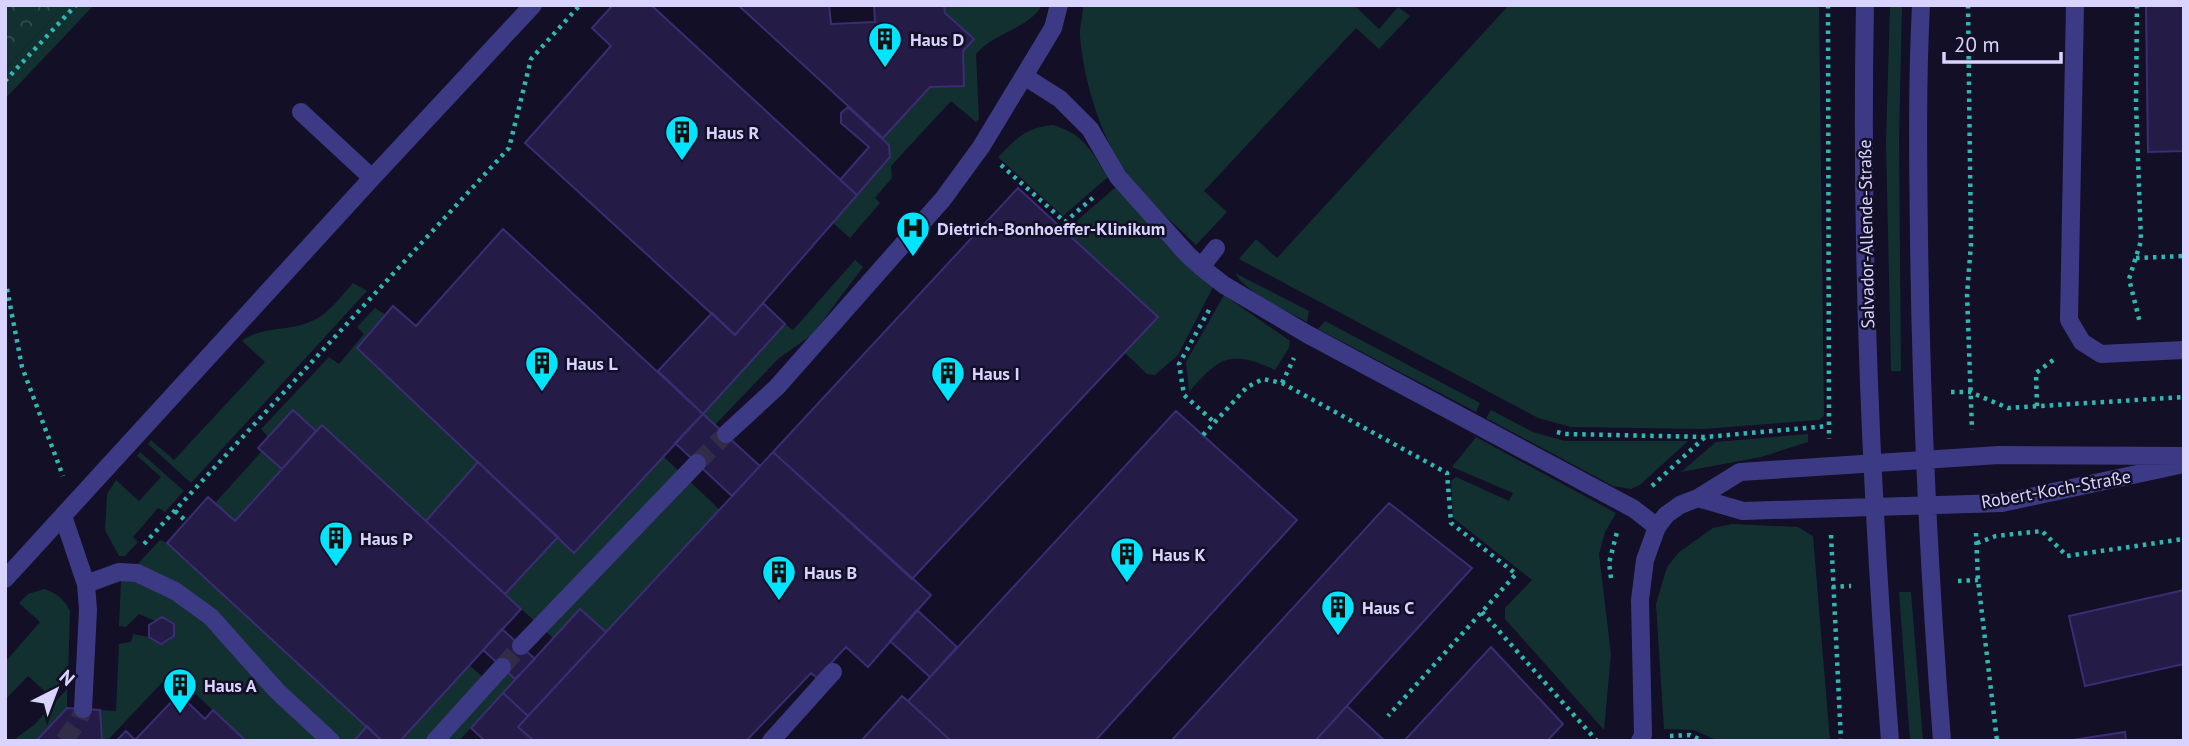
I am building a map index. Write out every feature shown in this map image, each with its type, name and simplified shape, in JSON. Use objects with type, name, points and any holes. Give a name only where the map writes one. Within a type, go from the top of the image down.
[{"type":"street","points":[[5,579],[533,5]]},
{"type":"street","points":[[726,434],[778,387],[943,199],[981,147],[1053,29],[1059,5]]},
{"type":"street","name":"Salvador-Allende-Straße","points":[[1865,5],[1868,366],[1880,612],[1890,741]]},
{"type":"street","points":[[1920,5],[1921,361],[1931,602],[1942,741]]},
{"type":"street","points":[[2075,5],[2069,320],[2082,342],[2101,354],[2184,350]]},
{"type":"street","points":[[1024,76],[1060,99],[1090,129],[1118,177],[1187,254],[1223,285],[1307,334],[1634,509],[1657,527]]},
{"type":"street","points":[[301,112],[372,178]]},
{"type":"street","points":[[1201,267],[1216,248]]},
{"type":"street","name":"Robert-Koch-Straße","points":[[1925,459],[1999,455],[2184,456]]},
{"type":"street","points":[[1640,741],[1643,735],[1640,600],[1645,560],[1657,527],[1673,510],[1740,472],[1925,459]]},
{"type":"street","points":[[521,646],[696,463]]},
{"type":"street","name":"Robert-Koch-Straße","points":[[1927,506],[2002,503],[2184,464]]},
{"type":"street","points":[[1698,498],[1743,511],[1927,506]]},
{"type":"street","points":[[63,516],[86,583],[88,610],[83,709]]},
{"type":"street","points":[[86,583],[119,572],[138,573],[175,591],[211,617],[277,691],[331,741]]},
{"type":"street","points":[[438,740],[502,667]]},
{"type":"street","points":[[771,741],[833,671]]},
{"type":"path","points":[[5,81],[76,5]]},
{"type":"path","points":[[119,572],[509,148],[531,59],[580,5]]},
{"type":"path","points":[[1828,5],[1829,466]]},
{"type":"path","points":[[1968,5],[1971,244],[1967,294],[1973,457]]},
{"type":"path","points":[[2137,5],[2136,104],[2141,241],[2129,279],[2140,320],[2140,352]]},
{"type":"path","points":[[981,147],[1065,222],[1118,177]]},
{"type":"path","points":[[2136,258],[2184,256]]},
{"type":"path","points":[[1214,422],[1184,395],[1179,364],[1223,285]]},
{"type":"path","points":[[8,289],[22,367],[62,474],[77,500]]},
{"type":"path","points":[[2037,406],[2036,373],[2041,367],[2082,342]]},
{"type":"path","points":[[1203,435],[1247,387],[1264,379],[1282,383],[1447,473],[1451,523],[1516,574],[1388,716]]},
{"type":"path","points":[[1970,392],[2008,408],[2184,397]]},
{"type":"path","points":[[1555,432],[1706,437],[1828,426]]},
{"type":"path","points":[[1975,504],[1978,580],[1997,741]]},
{"type":"path","points":[[1830,509],[1841,741]]},
{"type":"path","points":[[175,511],[186,521]]},
{"type":"path","points":[[1977,543],[1996,536],[2042,531],[2067,556],[2184,539]]},
{"type":"path","points":[[1482,612],[1597,741]]},
{"type":"green space","points":[[5,5],[65,5],[5,69]]},
{"type":"green space","points":[[65,5],[94,5],[5,99],[5,69]]},
{"type":"green space","points":[[944,5],[1042,5],[1029,19],[976,54],[979,119],[976,122],[951,101],[891,166],[892,178],[875,198],[880,203],[850,238],[833,223],[890,157],[889,145],[883,138],[930,87],[964,86],[963,51],[974,39],[945,13]]},
{"type":"green space","points":[[1083,5],[1354,5],[1379,29],[1398,7],[1410,16],[1379,49],[1356,28],[1204,191],[1227,212],[1196,245],[1138,188],[1111,148],[1090,92],[1082,55],[1080,34]]},
{"type":"green space","points":[[1509,5],[1819,5],[1824,416],[1819,420],[1704,429],[1571,427],[1538,418],[1239,259],[1256,239],[1277,258]]},
{"type":"green space","points":[[1890,5],[1902,5],[1899,141],[1901,371],[1891,371],[1886,142]]},
{"type":"green space","points":[[1053,125],[1080,139],[1108,177],[1063,216],[998,157],[1022,135]]},
{"type":"green space","points":[[1117,186],[1213,287],[1178,355],[1155,375],[1147,374],[1125,353],[1158,317],[1065,231]]},
{"type":"green space","points":[[855,260],[863,267],[812,335],[779,358],[715,425],[703,414],[785,324],[793,330]]},
{"type":"green space","points":[[1235,273],[1309,311],[1307,322],[1248,288]]},
{"type":"green space","points":[[353,283],[367,291],[191,483],[148,444],[151,440],[174,460],[265,362],[242,341],[259,333],[304,324],[318,318]]},
{"type":"green space","points":[[1224,295],[1290,341],[1289,348],[1275,370],[1247,360],[1227,360],[1209,371],[1189,392],[1186,362]]},
{"type":"green space","points":[[375,308],[386,315],[357,348],[478,462],[426,521],[322,425],[316,431],[293,410],[268,437],[261,429],[329,357],[339,364],[364,334],[357,327]]},
{"type":"green space","points":[[1325,321],[1480,403],[1476,412],[1318,329]]},
{"type":"green space","points":[[1491,410],[1533,432],[1565,441],[1688,441],[1640,485],[1631,489],[1613,486],[1486,418]]},
{"type":"green space","points":[[1808,434],[1808,442],[1761,457],[1681,472],[1716,442]]},
{"type":"green space","points":[[1476,437],[1616,513],[1605,532],[1599,554],[1611,654],[1604,730],[1505,619],[1505,608],[1532,580],[1453,518],[1451,481],[1456,477],[1509,501],[1513,493],[1452,467]]},
{"type":"green space","points":[[262,451],[282,469],[235,521],[215,503]]},
{"type":"green space","points":[[140,452],[184,491],[165,512],[158,508],[133,537],[138,542],[125,556],[119,556],[105,530],[107,494],[116,480],[139,501],[161,477],[137,456]]},
{"type":"green space","points":[[663,456],[720,510],[606,632],[580,610],[553,638],[505,594],[558,537],[575,553]]},
{"type":"green space","points":[[1732,524],[1798,527],[1813,536],[1830,741],[1718,741],[1694,730],[1664,729],[1656,604],[1667,567],[1679,552],[1713,528]]},
{"type":"green space","points":[[160,540],[167,543],[367,726],[354,741],[246,741],[172,672],[107,741],[102,741],[100,710],[116,711],[119,644],[131,642],[133,634],[149,637],[161,644],[174,636],[173,624],[162,617],[155,621],[139,614],[126,627],[119,626],[121,582]]},
{"type":"green space","points":[[44,589],[59,597],[70,611],[68,678],[50,696],[28,676],[5,700],[5,662],[40,622],[19,603],[28,594]]},
{"type":"green space","points":[[1899,592],[1911,592],[1923,741],[1910,741]]},
{"type":"green space","points":[[469,665],[494,687],[508,673],[515,679],[459,741],[400,741]]},
{"type":"green space","points":[[67,689],[67,708],[36,741],[12,741],[34,725]]},
{"type":"building","name":"Haus R","points":[[613,5],[651,5],[857,195],[735,335],[525,143],[611,46],[592,28]]},
{"type":"building","name":"Haus D","points":[[738,5],[829,5],[831,24],[875,22],[874,5],[944,5],[945,13],[974,39],[963,51],[964,86],[930,87],[883,138]]},
{"type":"building","points":[[2146,5],[2184,5],[2184,151],[2148,152]]},
{"type":"building","points":[[848,107],[889,145],[890,157],[857,195],[840,180],[869,147],[841,123],[841,113]]},
{"type":"building","name":"Haus I","points":[[1018,188],[1158,317],[912,579],[773,452]]},
{"type":"building","name":"Haus L","points":[[503,229],[703,414],[574,553],[357,348],[393,306],[416,326]]},
{"type":"building","points":[[763,303],[785,324],[703,414],[658,371],[712,313],[735,335]]},
{"type":"building","points":[[293,410],[316,431],[282,469],[258,448]]},
{"type":"building","name":"Haus K","points":[[1176,411],[1297,520],[1095,741],[951,741],[908,701]]},
{"type":"building","points":[[703,414],[760,466],[732,496],[675,443]]},
{"type":"building","name":"Haus P","points":[[322,425],[521,609],[400,741],[382,741],[167,543],[208,497],[235,521]]},
{"type":"building","name":"Haus B","points":[[773,452],[931,595],[868,667],[846,647],[817,678],[811,673],[746,741],[534,741],[518,727]]},
{"type":"building","points":[[478,462],[558,537],[505,594],[426,521]]},
{"type":"building","name":"Haus C","points":[[1389,503],[1472,568],[1315,741],[1171,741]]},
{"type":"building","points":[[2184,590],[2184,664],[2085,686],[2069,616]]},
{"type":"building","points":[[580,609],[606,632],[528,716],[503,693]]},
{"type":"building","points":[[917,610],[957,647],[930,677],[890,641]]},
{"type":"building","points":[[162,617],[174,624],[174,636],[161,644],[149,637],[149,625]]},
{"type":"building","points":[[502,629],[535,659],[515,679],[483,650]]},
{"type":"building","points":[[1491,647],[1563,724],[1547,741],[1404,741]]},
{"type":"building","points":[[503,693],[528,716],[518,727],[534,741],[485,741],[471,728]]},
{"type":"building","name":"Haus A","points":[[179,694],[205,719],[213,710],[246,741],[116,741],[126,731],[135,740]]},
{"type":"building","points":[[902,696],[908,701],[951,741],[861,741]]},
{"type":"building","points":[[1347,706],[1385,741],[1315,741]]},
{"type":"building","points":[[67,708],[100,710],[102,741],[36,741]]},
{"type":"building","points":[[367,726],[382,741],[354,741]]},
{"type":"building","points":[[2125,732],[2126,741],[2066,741]]},
{"type":"tunnel","points":[[697,463],[726,434]]},
{"type":"tunnel","points":[[502,667],[521,646]]},
{"type":"tunnel","points":[[64,741],[79,720],[83,709]]},
{"type":"place","name":"Haus D","points":[[885,69]]},
{"type":"place","name":"Haus R","points":[[682,162]]},
{"type":"place","name":"Dietrich-Bonhoeffer-Klinikum","points":[[913,258]]},
{"type":"place","name":"Haus L","points":[[542,393]]},
{"type":"place","name":"Haus I","points":[[948,403]]},
{"type":"place","name":"Haus P","points":[[336,568]]},
{"type":"place","name":"Haus K","points":[[1127,584]]},
{"type":"place","name":"Haus B","points":[[779,602]]},
{"type":"place","name":"Haus C","points":[[1338,637]]},
{"type":"place","name":"Haus A","points":[[180,715]]}]
